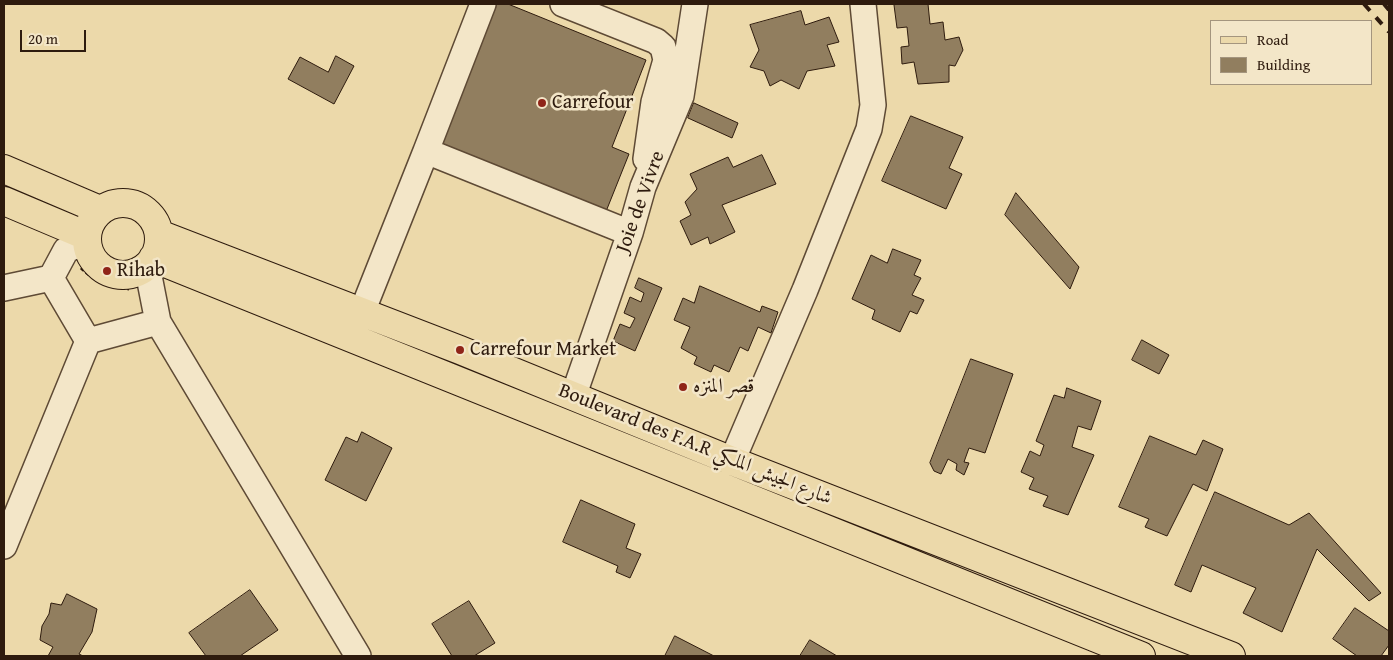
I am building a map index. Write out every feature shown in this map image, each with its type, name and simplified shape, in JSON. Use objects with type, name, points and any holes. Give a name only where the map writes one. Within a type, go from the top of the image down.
[{"type":"main road","points":[[4,169],[100,210]]},
{"type":"main road","points":[[4,201],[80,242],[107,271],[127,275],[152,261],[150,215],[136,205],[120,202],[100,210],[80,242]]},
{"type":"main road","name":"Boulevard des F.A.R شارع الجيش الملكي","points":[[152,261],[362,312],[732,461],[1231,656]]},
{"type":"main road","name":"Boulevard des F.A.R شارع الجيش الملكي","points":[[152,261],[1141,656]]},
{"type":"street","points":[[362,312],[483,4]]},
{"type":"street","points":[[563,4],[656,41],[663,47],[666,60],[654,102],[644,187]]},
{"type":"street","name":"Joie de Vivre","points":[[573,397],[644,187],[680,96],[695,4]]},
{"type":"street","points":[[732,461],[805,290],[868,129],[873,105],[863,4]]},
{"type":"street","points":[[426,151],[630,233]]},
{"type":"street","points":[[4,288],[51,278],[80,242]]},
{"type":"street","points":[[152,261],[158,322],[358,656]]},
{"type":"street","points":[[51,278],[88,341]]},
{"type":"street","points":[[88,341],[158,322]]},
{"type":"street","points":[[4,546],[88,341]]},
{"type":"path","points":[[80,242],[93,279],[109,287],[129,289],[152,261]]},
{"type":"building","name":"Carrefour","points":[[494,4],[508,4],[646,60],[612,147],[629,154],[605,214],[437,147]]},
{"type":"building","points":[[928,4],[930,24],[943,22],[945,40],[959,37],[963,50],[955,66],[949,65],[949,82],[918,84],[914,62],[902,64],[901,47],[909,46],[907,27],[897,28],[894,5]]},
{"type":"building","points":[[801,11],[805,25],[829,17],[839,42],[827,45],[835,66],[807,71],[799,89],[781,80],[770,86],[764,71],[750,67],[759,50],[750,25]]},
{"type":"building","points":[[336,56],[354,66],[334,104],[288,79],[300,57],[328,72]]},
{"type":"building","points":[[694,103],[738,123],[732,138],[688,118]]},
{"type":"building","points":[[911,116],[963,137],[949,168],[962,174],[946,209],[882,181]]},
{"type":"building","points":[[762,155],[776,184],[722,205],[735,232],[710,244],[708,237],[691,245],[680,221],[691,215],[685,202],[697,189],[690,174],[728,157],[733,167]]},
{"type":"building","points":[[1016,193],[1079,267],[1070,289],[1005,215]]},
{"type":"building","points":[[893,249],[921,260],[914,275],[921,278],[912,295],[924,300],[917,314],[910,311],[900,332],[872,319],[875,310],[852,299],[871,255],[887,263]]},
{"type":"building","points":[[639,278],[662,288],[635,351],[613,341],[620,324],[630,328],[635,318],[624,313],[630,297],[641,302],[644,293],[635,288]]},
{"type":"building","points":[[700,286],[760,312],[762,306],[778,312],[771,333],[758,327],[748,351],[740,347],[729,372],[714,365],[711,372],[694,364],[697,357],[681,348],[690,327],[674,320],[683,298],[694,303]]},
{"type":"building","points":[[1142,340],[1169,355],[1159,374],[1132,360]]},
{"type":"building","points":[[971,359],[1013,374],[985,453],[969,448],[964,462],[969,463],[964,475],[956,470],[957,464],[948,459],[941,474],[934,471],[930,463]]},
{"type":"building","points":[[1067,388],[1101,401],[1091,430],[1078,426],[1072,447],[1094,455],[1068,515],[1043,506],[1048,496],[1029,489],[1034,478],[1021,472],[1030,451],[1040,456],[1044,445],[1036,441],[1054,395],[1064,398]]},
{"type":"building","points":[[362,432],[392,448],[366,501],[325,480],[346,437],[357,442]]},
{"type":"building","points":[[1150,436],[1196,455],[1203,440],[1223,449],[1207,491],[1193,484],[1167,536],[1145,527],[1149,519],[1119,507]]},
{"type":"building","points":[[1215,492],[1289,525],[1309,513],[1381,593],[1369,601],[1317,549],[1282,632],[1243,613],[1256,588],[1202,565],[1191,592],[1175,585]]},
{"type":"building","points":[[581,500],[635,524],[626,548],[641,554],[630,578],[616,572],[618,566],[563,542]]},
{"type":"building","points":[[250,590],[278,630],[240,656],[206,656],[189,633]]},
{"type":"building","points":[[67,594],[97,609],[92,632],[79,654],[83,656],[48,656],[53,647],[40,640],[42,626],[49,614],[51,603],[61,605]]},
{"type":"building","points":[[469,601],[495,643],[474,656],[452,656],[432,624]]},
{"type":"building","points":[[1355,608],[1389,631],[1389,645],[1381,656],[1357,656],[1333,639]]},
{"type":"building","points":[[675,636],[714,656],[665,656]]},
{"type":"building","points":[[810,640],[837,656],[800,656]]},
{"type":"railway","points":[[1364,4],[1389,32]]},
{"type":"railway","points":[[1384,4],[1389,10]]},
{"type":"place","name":"Carrefour","points":[[542,103]]},
{"type":"place","name":"Rihab","points":[[107,271]]},
{"type":"place","name":"Carrefour Market","points":[[460,350]]},
{"type":"place","name":"قصر المنزه","points":[[683,387]]}]
